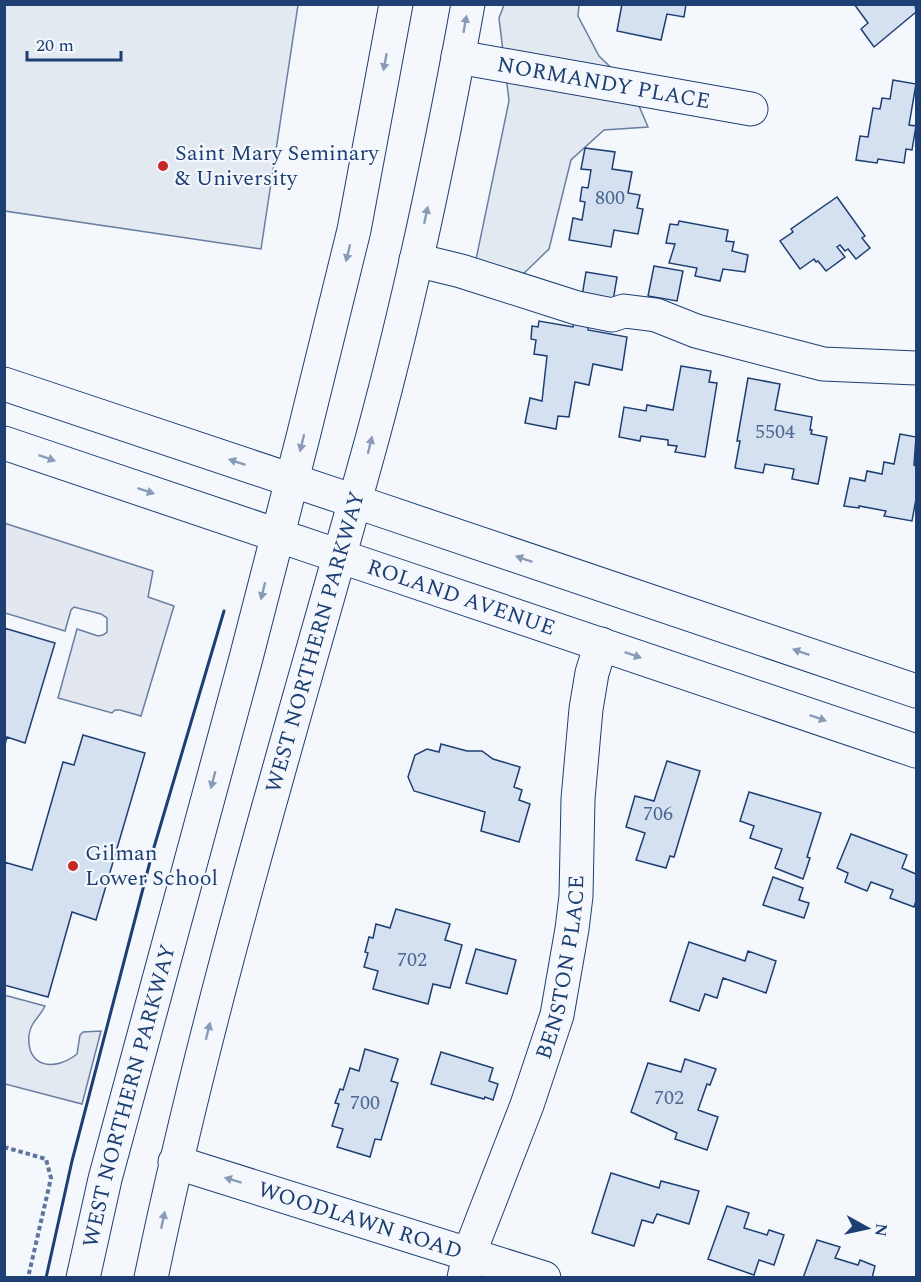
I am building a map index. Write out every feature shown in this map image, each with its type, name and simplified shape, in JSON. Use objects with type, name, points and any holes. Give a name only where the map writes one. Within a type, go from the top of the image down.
[{"type":"main road","name":"WEST NORTHERN PARKWAY","points":[[82,1278],[105,1179],[279,535],[354,230],[396,4]]},
{"type":"main road","name":"WEST NORTHERN PARKWAY","points":[[151,1278],[175,1162],[213,1012],[354,501],[416,260],[468,4]]},
{"type":"main road","name":"NORMANDY PLACE","points":[[458,57],[752,109]]},
{"type":"main road","points":[[416,260],[577,308],[612,315],[624,311],[656,315],[696,331],[823,363],[916,368]]},
{"type":"main road","points":[[4,384],[916,691]]},
{"type":"main road","name":"ROLAND AVENUE","points":[[4,443],[916,751]]},
{"type":"main road","name":"BENSTON PLACE","points":[[466,1266],[527,1105],[557,1015],[576,897],[578,799],[586,709],[592,673],[601,644]]},
{"type":"main road","name":"WOODLAWN ROAD","points":[[175,1162],[466,1266],[544,1278]]},
{"type":"path","points":[[4,1147],[46,1159],[51,1178],[28,1278]]},
{"type":"shaded area","points":[[4,5],[298,5],[261,249],[5,211]]},
{"type":"shaded area","points":[[504,5],[579,5],[578,16],[599,56],[631,87],[648,127],[604,130],[571,160],[549,249],[517,280],[474,269],[509,101],[499,18]]},
{"type":"shaded area","points":[[4,523],[153,571],[148,597],[174,606],[141,716],[120,710],[112,713],[58,698],[77,629],[98,636],[103,635],[107,632],[107,618],[101,614],[74,607],[65,631],[5,613]]},
{"type":"shaded area","points":[[4,995],[45,1006],[29,1035],[32,1055],[44,1064],[60,1063],[69,1059],[77,1054],[80,1035],[83,1032],[101,1031],[82,1104],[5,1084]]},
{"type":"building","points":[[622,4],[686,4],[684,17],[667,14],[661,40],[617,31]]},
{"type":"building","points":[[854,4],[915,4],[916,12],[874,47],[861,29],[868,23]]},
{"type":"building","points":[[893,80],[916,84],[909,125],[916,126],[912,150],[906,149],[904,163],[878,159],[877,163],[856,160],[860,136],[868,137],[873,108],[880,109],[882,98],[890,99]]},
{"type":"building","points":[[585,148],[615,152],[612,169],[632,172],[628,193],[640,195],[637,208],[643,209],[638,234],[614,230],[611,247],[569,240],[573,218],[582,220],[585,202],[580,201],[582,187],[588,188],[591,170],[581,169]]},
{"type":"building","points":[[837,197],[865,236],[862,238],[870,248],[856,259],[848,249],[845,251],[840,245],[837,247],[845,257],[826,271],[814,259],[800,269],[780,241],[793,232],[791,229]]},
{"type":"building","points":[[679,221],[728,230],[726,241],[734,242],[732,251],[748,255],[745,272],[723,269],[720,281],[695,276],[697,268],[669,263],[675,244],[666,243],[670,224],[678,225]]},
{"type":"building","points":[[654,266],[683,271],[677,301],[648,296]]},
{"type":"building","points":[[586,272],[617,277],[612,307],[581,302]]},
{"type":"building","points":[[575,318],[589,320],[588,330],[627,337],[622,370],[593,364],[589,385],[575,382],[569,417],[558,416],[556,429],[525,423],[530,398],[542,401],[547,356],[534,354],[536,340],[531,339],[532,326],[538,327],[539,321],[573,327]]},
{"type":"building","points":[[681,366],[711,371],[709,382],[717,383],[705,457],[675,452],[677,446],[668,445],[668,440],[641,436],[640,441],[619,437],[624,407],[646,411],[647,405],[673,410]]},
{"type":"building","points":[[748,378],[780,384],[775,410],[812,417],[811,434],[827,437],[818,484],[792,479],[794,469],[765,464],[763,473],[735,468],[740,441],[737,441]]},
{"type":"building","points":[[900,434],[916,437],[914,465],[916,466],[916,499],[912,521],[884,516],[886,511],[844,506],[850,478],[865,481],[867,471],[882,474],[884,462],[894,464]]},
{"type":"building","points":[[4,628],[55,643],[25,743],[7,737],[4,748]]},
{"type":"building","name":"Gilman Lower School","points":[[83,735],[145,753],[96,920],[72,912],[48,997],[4,985],[4,862],[32,870],[63,762],[74,765]]},
{"type":"building","points":[[441,744],[467,751],[482,751],[493,759],[520,767],[514,787],[522,790],[519,800],[530,804],[519,842],[481,831],[485,812],[414,791],[408,777],[415,755],[427,749],[439,752]]},
{"type":"building","points":[[667,761],[700,771],[674,857],[670,856],[666,868],[636,860],[645,833],[626,827],[635,796],[654,801]]},
{"type":"building","points":[[749,792],[821,813],[807,857],[810,858],[803,879],[775,868],[782,849],[750,838],[754,826],[740,821]]},
{"type":"building","points":[[851,834],[907,855],[902,868],[916,874],[914,907],[890,898],[893,890],[871,882],[867,891],[845,882],[848,873],[837,868]]},
{"type":"building","points":[[773,877],[803,888],[799,900],[809,903],[804,918],[763,905]]},
{"type":"building","points":[[396,909],[450,924],[445,940],[462,945],[450,988],[433,984],[428,1004],[373,989],[378,971],[364,967],[369,937],[373,938],[376,924],[390,928]]},
{"type":"building","points":[[689,942],[745,961],[748,951],[776,961],[766,993],[723,978],[717,998],[705,994],[699,1011],[670,1001]]},
{"type":"building","points":[[476,949],[516,960],[507,994],[466,983]]},
{"type":"building","points":[[365,1049],[398,1059],[391,1081],[398,1083],[381,1140],[375,1139],[370,1157],[337,1147],[343,1129],[332,1126],[339,1104],[335,1103],[340,1089],[343,1090],[350,1068],[359,1071]]},
{"type":"building","points":[[441,1052],[493,1068],[489,1081],[498,1084],[493,1100],[431,1084]]},
{"type":"building","points":[[685,1059],[716,1069],[710,1085],[707,1084],[698,1110],[718,1117],[707,1150],[675,1139],[677,1133],[631,1112],[648,1063],[681,1072]]},
{"type":"building","points":[[611,1173],[659,1188],[661,1181],[699,1191],[689,1224],[657,1214],[653,1223],[642,1220],[634,1246],[592,1233]]},
{"type":"building","points":[[727,1206],[749,1213],[744,1228],[767,1235],[769,1230],[784,1235],[774,1265],[759,1260],[754,1275],[708,1259]]},
{"type":"building","points":[[817,1240],[840,1247],[835,1258],[858,1265],[860,1260],[875,1266],[872,1278],[803,1278]]},
{"type":"wall","points":[[46,1278],[72,1161],[152,854],[224,611]]},
{"type":"place","name":"Saint Mary Seminary & University","points":[[163,166]]},
{"type":"place","name":"Gilman Lower School","points":[[73,866]]}]
